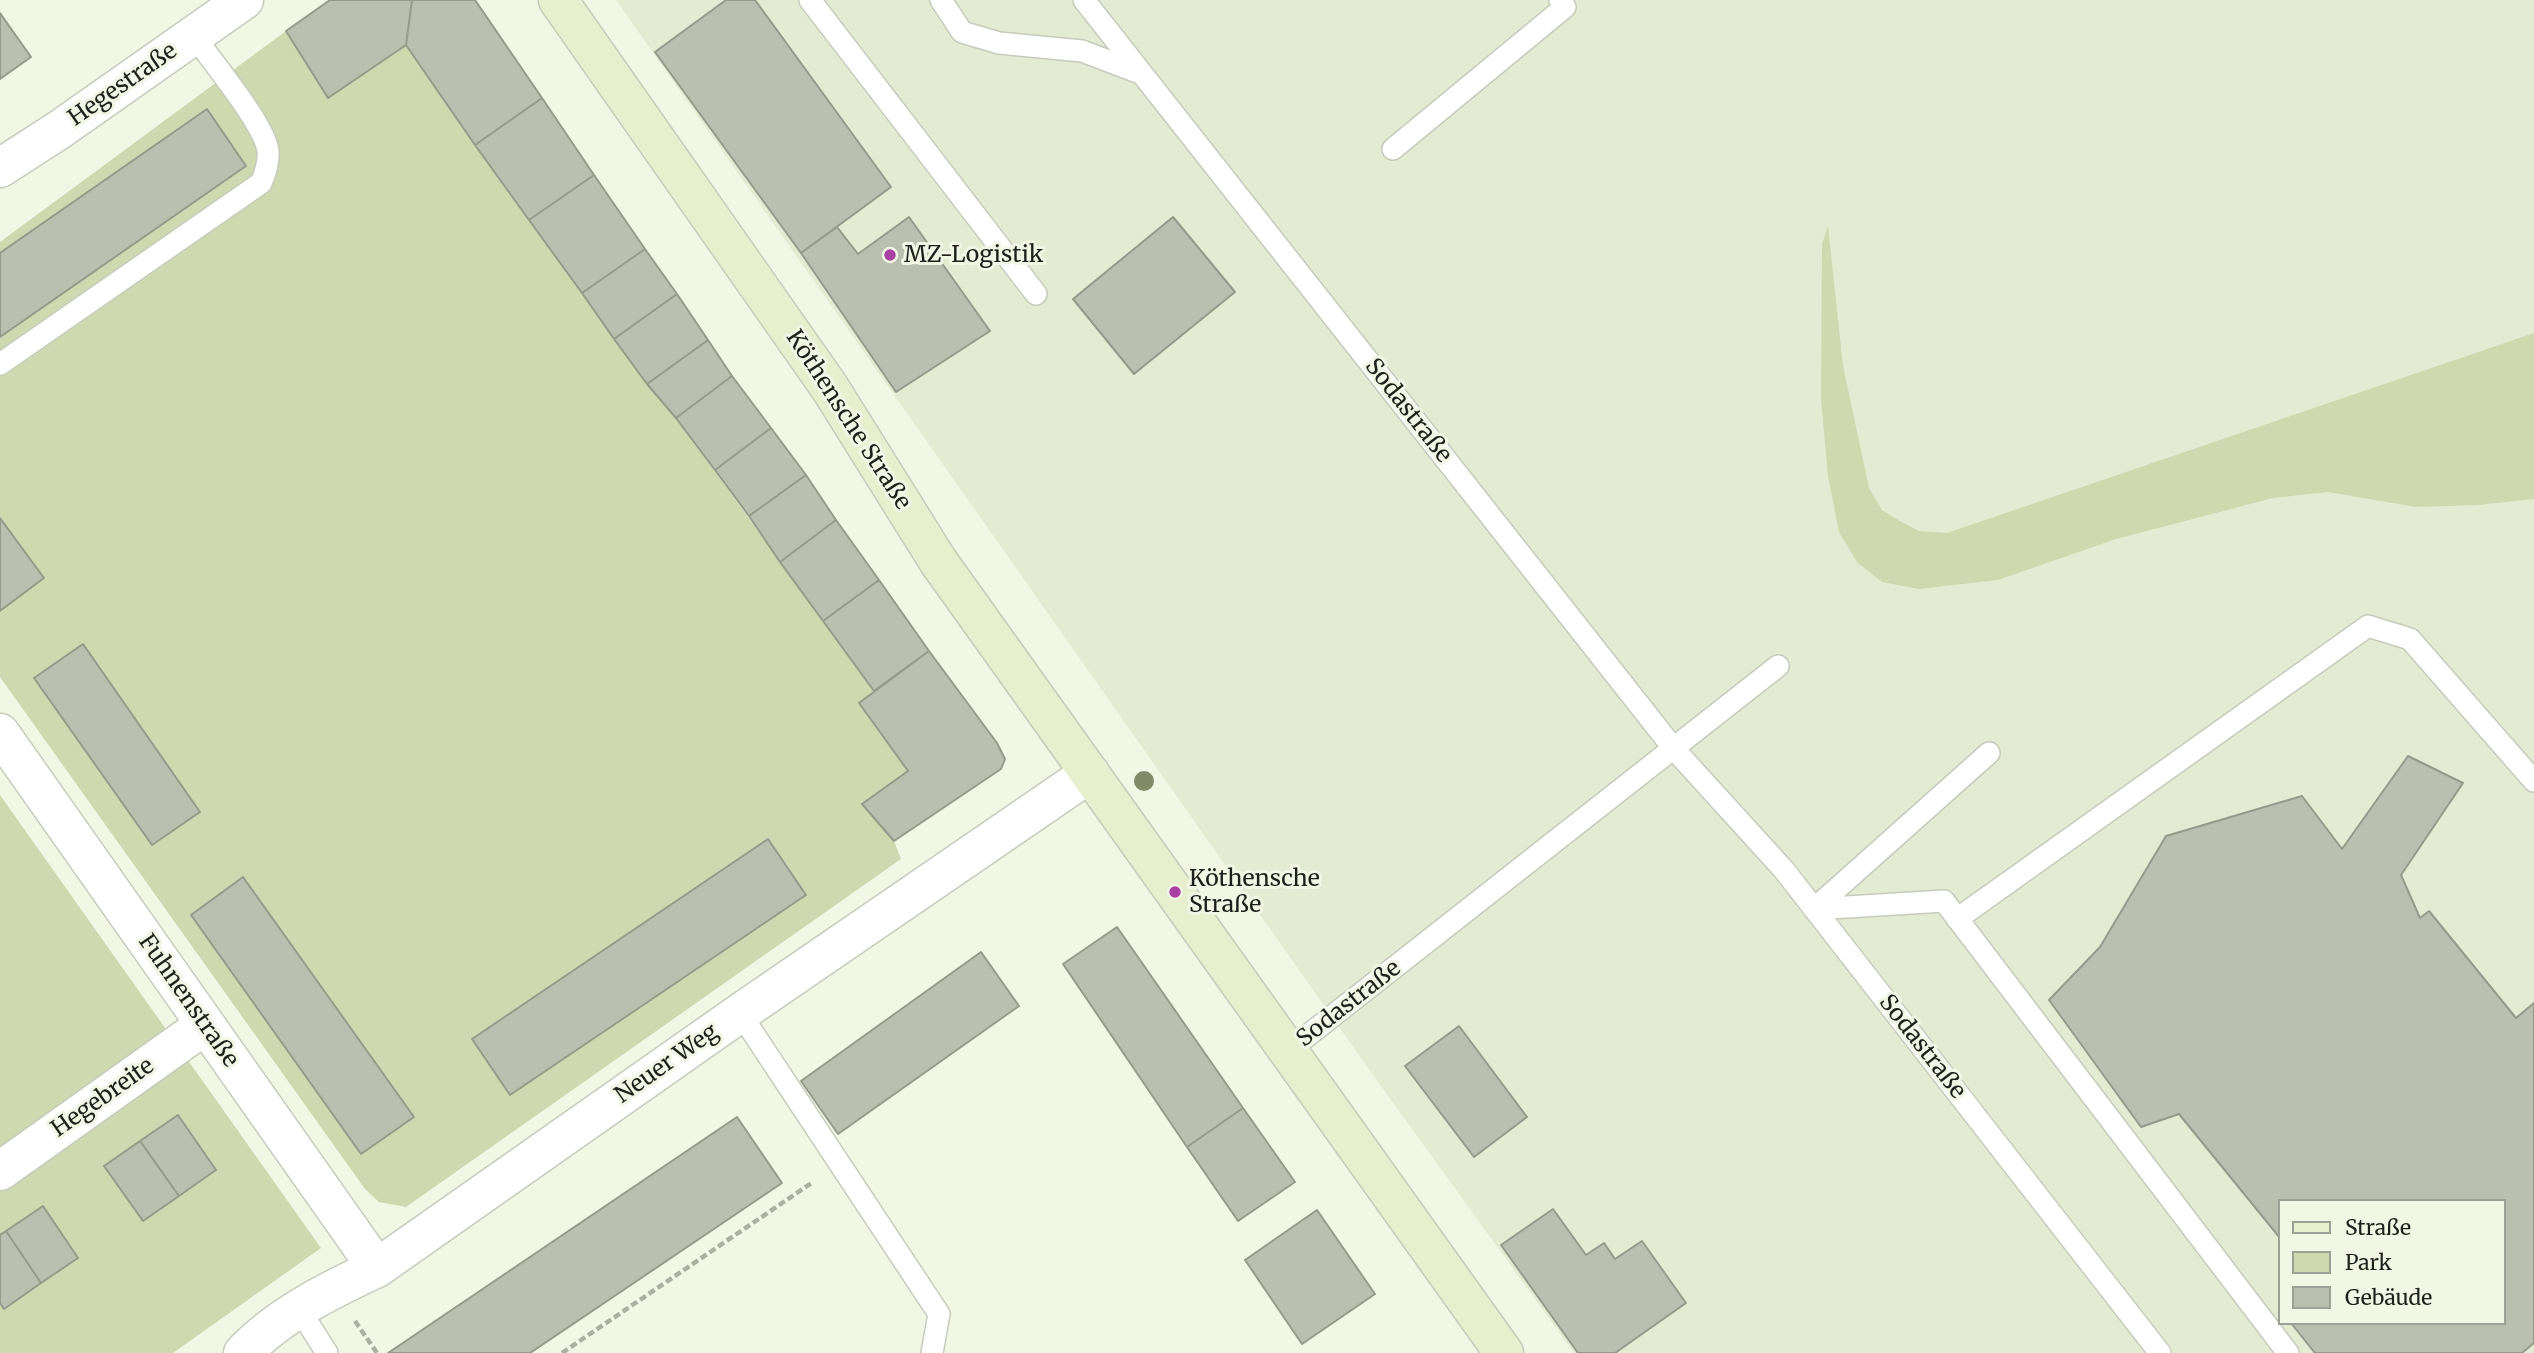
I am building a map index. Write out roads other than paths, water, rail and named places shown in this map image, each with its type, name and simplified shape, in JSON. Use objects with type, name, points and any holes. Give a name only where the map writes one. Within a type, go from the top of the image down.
[{"type":"main road","name":"Köthensche Straße","points":[[558,0],[830,388],[937,562],[1504,1353]]},
{"type":"street","name":"Hegestraße","points":[[0,168],[59,130],[244,0]]},
{"type":"street","name":"Fuhnenstraße","points":[[0,733],[377,1268]]},
{"type":"street","name":"Neuer Weg","points":[[243,1353],[252,1343],[299,1309],[377,1268],[740,1013],[1090,773]]},
{"type":"street","name":"Hegebreite","points":[[0,1171],[205,1025]]},
{"type":"lane","points":[[810,0],[1036,294]]},
{"type":"lane","points":[[941,0],[962,32],[999,43],[1082,51],[1142,74]]},
{"type":"lane","name":"Sodastraße","points":[[1084,0],[1674,749],[1784,870],[2160,1353]]},
{"type":"lane","points":[[1393,149],[1566,7],[1560,0]]},
{"type":"lane","points":[[0,365],[261,183],[266,171],[268,151],[260,129],[194,36]]},
{"type":"lane","points":[[1957,919],[2368,626],[2410,639],[2534,781]]},
{"type":"lane","name":"Sodastraße","points":[[1288,1051],[1778,666]]},
{"type":"lane","points":[[1814,909],[1989,753]]},
{"type":"lane","points":[[1814,909],[1944,901],[2288,1353]]},
{"type":"lane","points":[[740,1013],[939,1314],[932,1353]]},
{"type":"lane","points":[[299,1309],[327,1353]]},
{"type":"place","name":"MZ-Logistik","points":[[890,255]]},
{"type":"place","name":"Köthensche Straße","points":[[1175,892]]}]
